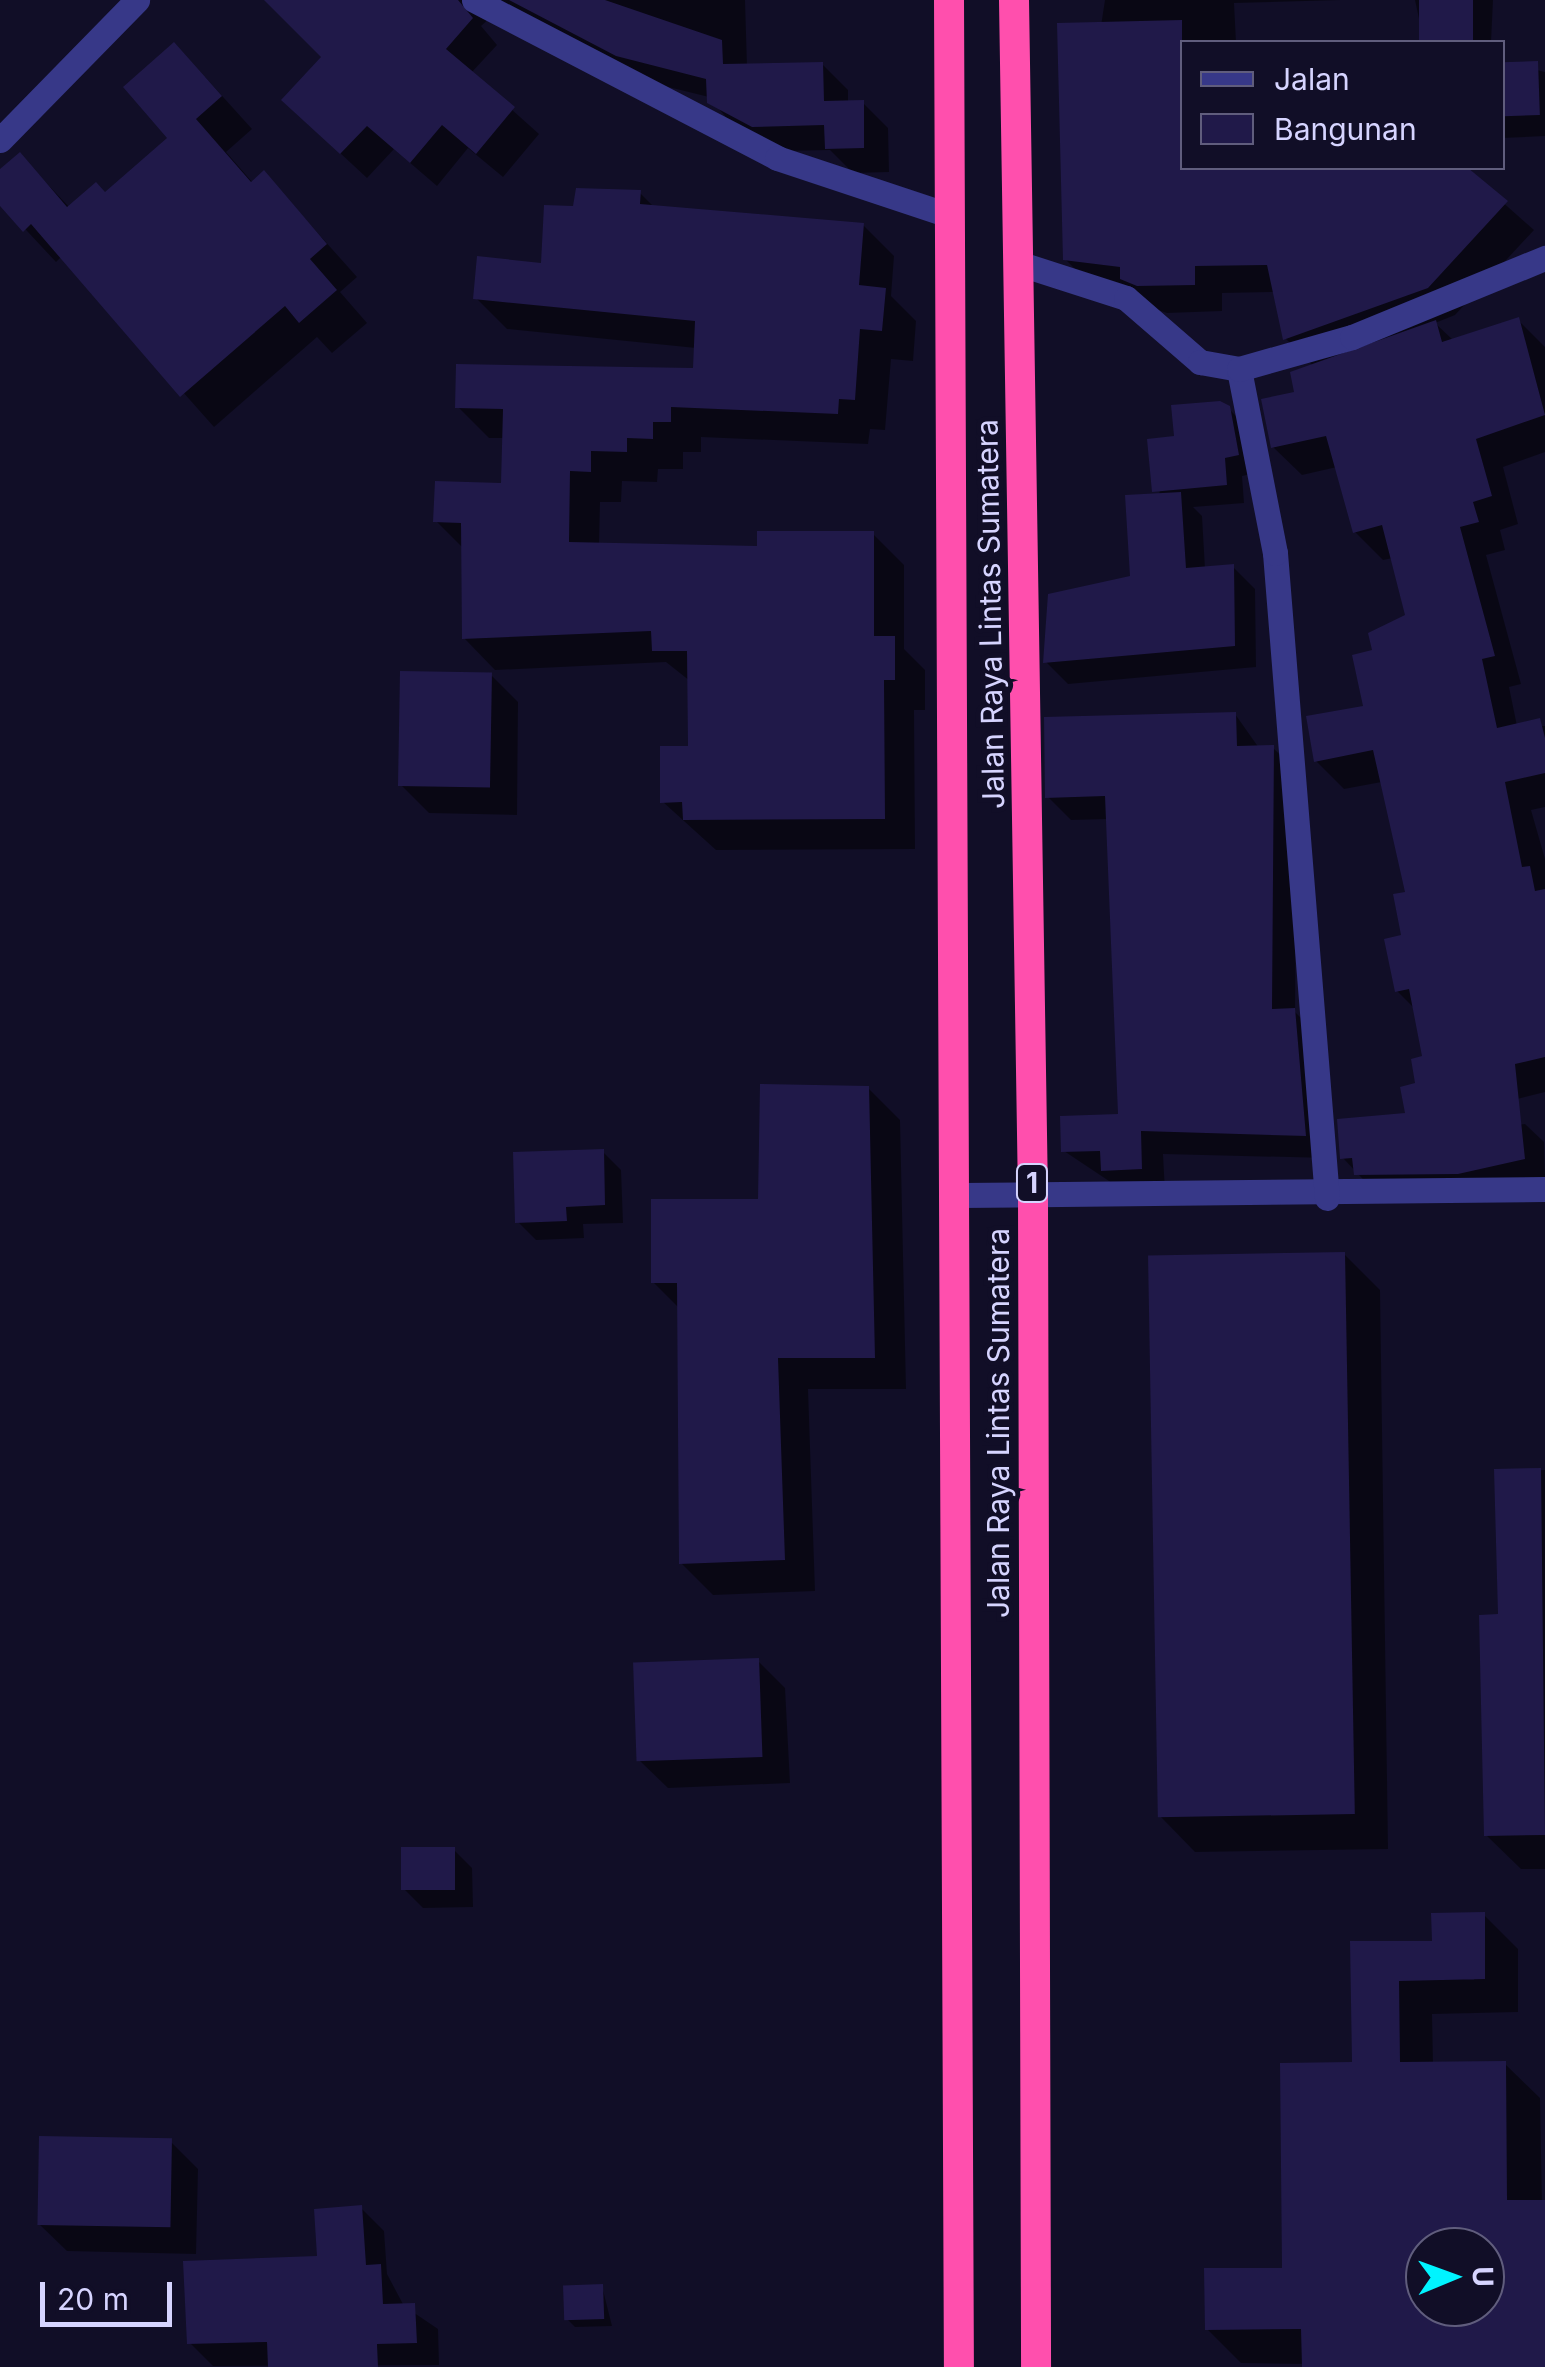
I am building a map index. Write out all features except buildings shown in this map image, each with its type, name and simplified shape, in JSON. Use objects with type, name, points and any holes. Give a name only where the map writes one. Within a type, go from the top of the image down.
[{"type":"highway","name":"Jalan Raya Lintas Sumatera","points":[[949,0],[961,1195],[959,2367]]},
{"type":"highway","name":"Jalan Raya Lintas Sumatera","points":[[1014,0],[1024,265],[1033,1199],[1036,2367]]},
{"type":"street","points":[[0,140],[137,0]]},
{"type":"street","points":[[474,0],[778,158],[951,216]]},
{"type":"street","points":[[1024,265],[1126,298],[1200,362],[1239,369],[1352,337],[1545,258]]},
{"type":"street","points":[[1239,369],[1276,553],[1326,1198]]},
{"type":"street","points":[[961,1195],[1033,1199],[1326,1198],[1545,1188]]}]
